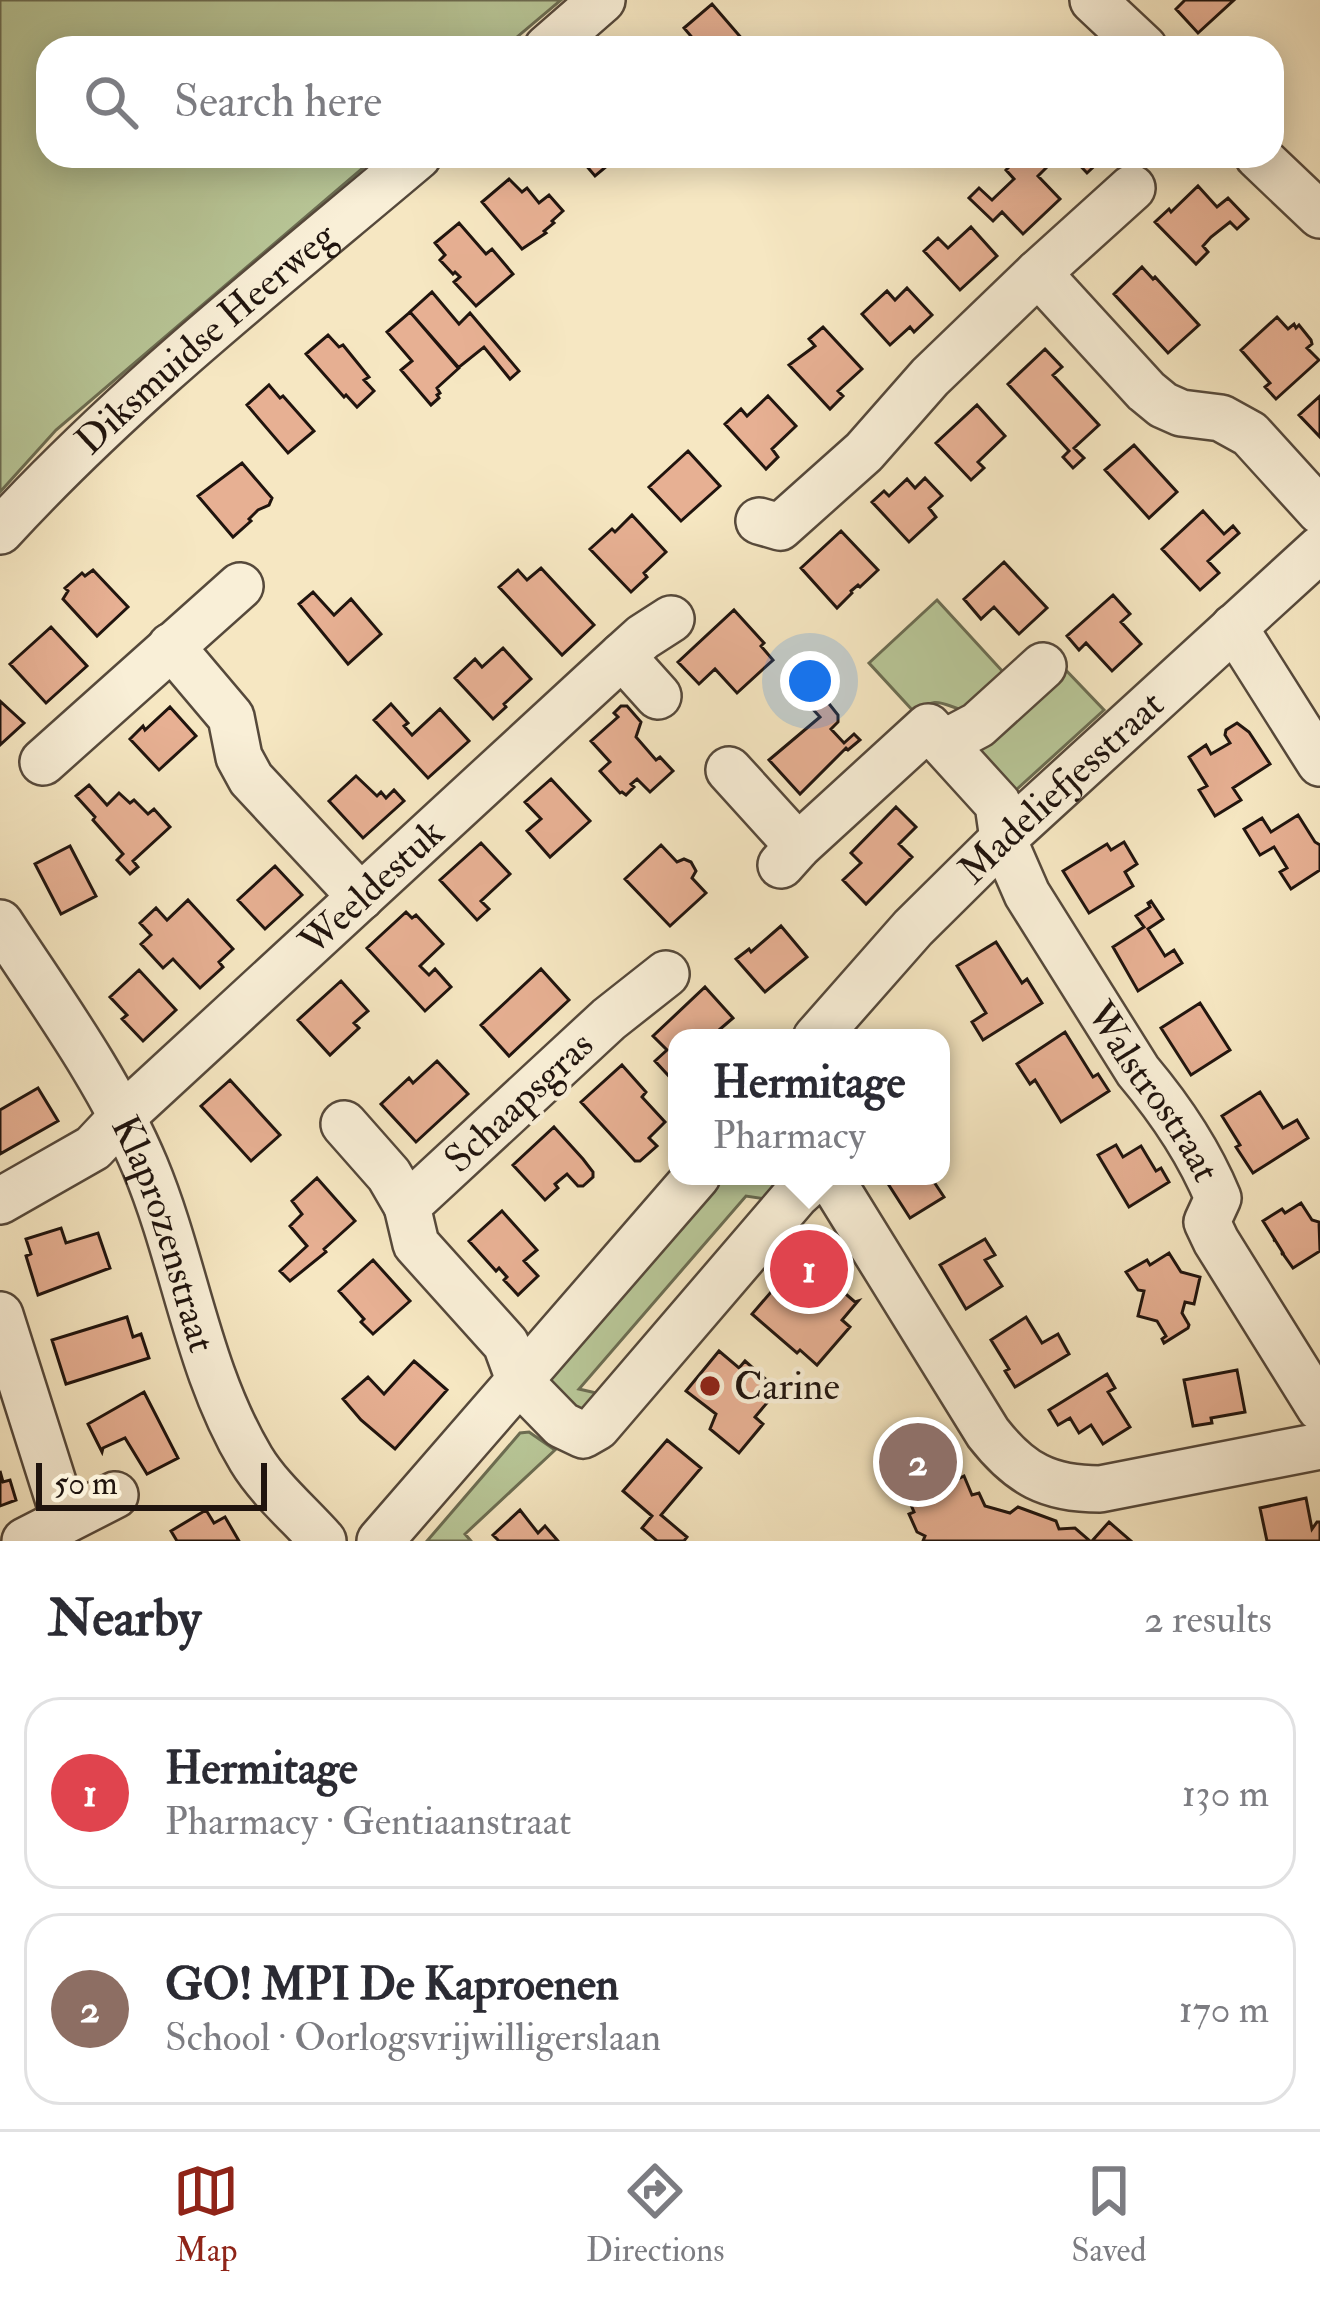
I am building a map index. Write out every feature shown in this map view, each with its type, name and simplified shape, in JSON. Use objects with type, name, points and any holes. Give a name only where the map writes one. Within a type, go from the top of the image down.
[{"type":"street","points":[[561,36],[602,0]]},
{"type":"street","points":[[1093,0],[1131,36]]},
{"type":"street","name":"Diksmuidse Heerweg","points":[[0,531],[141,390],[404,168]]},
{"type":"street","points":[[1272,168],[1316,204]]},
{"type":"street","points":[[759,521],[780,527],[864,452],[945,361],[1132,188]]},
{"type":"street","points":[[1038,273],[1146,392],[1181,413],[1221,418],[1250,434],[1320,511]]},
{"type":"street","name":"Madeliefjesstraat","points":[[824,1029],[913,928],[1003,839],[1320,549]]},
{"type":"street","points":[[43,762],[240,586]]},
{"type":"street","name":"Weeldestuk","points":[[0,1201],[93,1148],[622,656],[671,620]]},
{"type":"street","points":[[1234,627],[1320,763]]},
{"type":"street","points":[[171,646],[231,717],[239,757],[251,779],[361,897]]},
{"type":"street","points":[[622,656],[658,696]]},
{"type":"street","points":[[944,743],[978,725],[1042,666]]},
{"type":"street","points":[[729,770],[789,855],[928,727],[998,804],[1003,839]]},
{"type":"street","name":"Walstrostraat","points":[[1003,839],[1027,894],[1209,1177],[1218,1198],[1207,1222],[1216,1241],[1320,1408]]},
{"type":"street","name":"Klaprozenstraat","points":[[0,923],[123,1116],[161,1210],[214,1385],[230,1421],[254,1464],[323,1541]]},
{"type":"street","name":"Schaapsgras","points":[[407,1206],[608,1019],[636,982]]},
{"type":"street","name":"Schaapsgras","points":[[344,1124],[389,1175],[407,1206],[416,1244],[506,1344],[520,1382],[562,1425],[584,1435],[597,1427],[807,1185]]},
{"type":"street","points":[[380,1541],[689,1185]]},
{"type":"street","points":[[835,1185],[988,1433],[1010,1461],[1038,1477],[1065,1487],[1100,1489],[1320,1446]]},
{"type":"street","points":[[0,1315],[45,1531],[115,1495]]},
{"type":"green space","points":[[0,0],[561,0],[518,36],[36,36],[36,168],[363,168],[56,430],[0,492]]},
{"type":"green space","points":[[937,600],[1005,674],[962,710],[933,703],[915,713],[869,663]]},
{"type":"green space","points":[[1061,665],[1104,710],[1016,790],[974,744]]},
{"type":"green space","points":[[713,1185],[786,1185],[773,1200],[746,1196],[579,1389],[605,1395],[582,1414],[548,1383],[550,1374]]},
{"type":"green space","points":[[529,1432],[555,1450],[465,1534],[471,1541],[427,1541],[520,1433]]},
{"type":"building","points":[[1185,0],[1234,0],[1198,33],[1176,9]]},
{"type":"building","points":[[712,4],[740,36],[691,36],[684,28]]},
{"type":"building","points":[[1046,168],[1038,176],[1060,199],[1023,234],[1002,212],[993,221],[969,198],[979,188],[992,200],[1014,179],[1006,170]]},
{"type":"building","points":[[509,179],[522,192],[527,188],[539,203],[549,195],[563,211],[546,233],[522,249],[482,202]]},
{"type":"building","points":[[1198,186],[1217,207],[1228,198],[1248,219],[1237,229],[1230,222],[1211,237],[1203,246],[1208,252],[1196,264],[1155,222]]},
{"type":"building","points":[[459,223],[486,254],[492,249],[513,274],[476,306],[454,282],[460,277],[440,260],[445,255],[435,243]]},
{"type":"building","points":[[971,227],[997,256],[960,290],[924,251],[938,238],[948,248]]},
{"type":"building","points":[[1142,267],[1199,325],[1168,353],[1114,294]]},
{"type":"building","points":[[907,288],[932,315],[890,345],[862,314],[887,291],[895,300]]},
{"type":"building","points":[[432,292],[459,324],[470,313],[519,371],[510,379],[484,347],[458,368],[410,312]]},
{"type":"building","points":[[410,312],[459,368],[437,388],[439,398],[431,405],[401,370],[412,361],[387,332]]},
{"type":"building","points":[[1277,317],[1288,329],[1299,325],[1311,340],[1307,348],[1319,360],[1276,399],[1265,387],[1270,383],[1241,350]]},
{"type":"building","points":[[823,327],[862,369],[838,391],[843,396],[830,409],[789,365],[815,346],[809,339]]},
{"type":"building","points":[[328,335],[339,347],[343,345],[369,377],[364,380],[374,391],[357,407],[306,354]]},
{"type":"building","points":[[1045,349],[1062,367],[1053,375],[1099,425],[1074,448],[1084,458],[1073,468],[1063,457],[1069,451],[1008,384]]},
{"type":"building","points":[[269,385],[314,431],[288,453],[247,405]]},
{"type":"building","points":[[768,396],[796,426],[772,449],[778,457],[766,469],[725,424],[741,409],[747,416]]},
{"type":"building","points":[[1320,396],[1320,437],[1299,415]]},
{"type":"building","points":[[977,405],[1005,436],[978,462],[984,468],[971,480],[936,443]]},
{"type":"building","points":[[1134,445],[1177,492],[1149,518],[1105,470]]},
{"type":"building","points":[[688,451],[720,486],[681,521],[649,487]]},
{"type":"building","points":[[242,463],[272,498],[233,537],[198,496]]},
{"type":"building","points":[[925,478],[942,496],[929,508],[936,517],[909,542],[872,502],[884,491],[889,496],[907,479],[915,488]]},
{"type":"building","points":[[1203,511],[1224,534],[1233,526],[1239,533],[1208,561],[1219,573],[1200,590],[1162,549]]},
{"type":"building","points":[[632,515],[666,552],[631,592],[590,549]]},
{"type":"building","points":[[841,531],[878,570],[837,608],[801,568]]},
{"type":"building","points":[[1004,562],[1047,608],[1019,634],[994,607],[981,619],[964,599]]},
{"type":"building","points":[[541,568],[594,625],[562,655],[499,587],[518,570],[527,580]]},
{"type":"building","points":[[93,570],[128,607],[97,636],[63,599],[65,588]]},
{"type":"building","points":[[313,592],[334,615],[351,599],[381,634],[348,664],[299,604]]},
{"type":"building","points":[[1113,595],[1130,614],[1121,622],[1141,644],[1112,671],[1086,643],[1079,650],[1067,636]]},
{"type":"building","points":[[734,610],[773,660],[737,693],[715,669],[699,684],[678,662]]},
{"type":"building","points":[[51,627],[87,666],[46,703],[10,664]]},
{"type":"building","points":[[503,648],[531,679],[493,719],[455,678],[475,659],[482,667]]},
{"type":"building","points":[[817,699],[826,700],[838,715],[831,729],[844,743],[854,734],[860,740],[800,794],[769,760],[820,717],[810,706]]},
{"type":"building","points":[[0,701],[24,723],[0,745]]},
{"type":"building","points":[[391,704],[412,735],[440,709],[469,741],[428,778],[374,720]]},
{"type":"building","points":[[627,706],[641,722],[636,737],[673,771],[650,792],[637,779],[626,795],[620,793],[600,771],[610,762],[591,741],[618,717],[614,713]]},
{"type":"building","points":[[170,707],[196,736],[159,770],[130,739]]},
{"type":"building","points":[[1237,723],[1249,732],[1270,764],[1233,788],[1241,800],[1215,816],[1199,790],[1207,786],[1189,757],[1206,745],[1211,754],[1230,743],[1226,730]]},
{"type":"building","points":[[356,776],[377,796],[381,792],[386,798],[394,790],[404,801],[363,838],[329,801]]},
{"type":"building","points":[[551,779],[590,821],[550,857],[527,831],[541,819],[525,802]]},
{"type":"building","points":[[89,785],[107,805],[119,793],[148,814],[154,809],[170,827],[133,861],[138,867],[130,874],[117,860],[123,854],[76,796]]},
{"type":"building","points":[[896,807],[916,827],[899,844],[912,857],[866,904],[843,880],[861,863],[851,853]]},
{"type":"building","points":[[1298,815],[1320,845],[1320,870],[1291,889],[1280,872],[1287,868],[1274,847],[1260,855],[1244,829],[1262,818],[1271,832]]},
{"type":"building","points":[[1124,842],[1137,864],[1125,872],[1133,886],[1089,913],[1063,871],[1107,844],[1111,850]]},
{"type":"building","points":[[481,843],[510,874],[481,901],[489,909],[477,920],[440,880]]},
{"type":"building","points":[[661,845],[677,862],[691,862],[696,871],[692,878],[706,893],[670,926],[625,879]]},
{"type":"building","points":[[70,846],[96,896],[61,914],[35,864]]},
{"type":"building","points":[[275,866],[302,895],[265,929],[238,900]]},
{"type":"building","points":[[188,900],[233,949],[219,962],[223,967],[200,988],[173,959],[163,968],[141,944],[151,935],[140,923],[156,908],[167,920]]},
{"type":"building","points":[[1151,901],[1163,919],[1148,929],[1165,956],[1174,950],[1182,963],[1138,991],[1113,947],[1144,927],[1136,916]]},
{"type":"building","points":[[406,912],[412,918],[416,915],[443,944],[420,966],[429,975],[435,969],[451,987],[425,1011],[367,948]]},
{"type":"building","points":[[781,926],[807,957],[765,992],[736,959]]},
{"type":"building","points":[[996,942],[1022,983],[1027,979],[1042,1003],[983,1040],[972,1022],[986,1013],[957,966]]},
{"type":"building","points":[[541,969],[569,1000],[509,1056],[481,1025]]},
{"type":"building","points":[[139,970],[176,1010],[143,1041],[122,1019],[127,1015],[110,997]]},
{"type":"building","points":[[341,981],[368,1011],[354,1023],[359,1028],[330,1055],[298,1020]]},
{"type":"building","points":[[705,987],[733,1018],[720,1029],[668,1029],[668,1075],[655,1061],[667,1050],[653,1036]]},
{"type":"building","points":[[1200,1003],[1230,1050],[1191,1075],[1161,1028]]},
{"type":"building","points":[[1065,1032],[1093,1077],[1098,1074],[1109,1091],[1061,1122],[1035,1080],[1030,1084],[1017,1064]]},
{"type":"building","points":[[437,1061],[468,1094],[416,1142],[381,1104]]},
{"type":"building","points":[[622,1065],[665,1122],[649,1138],[657,1146],[640,1161],[581,1102]]},
{"type":"building","points":[[230,1080],[280,1135],[251,1161],[201,1106]]},
{"type":"building","points":[[38,1088],[58,1121],[0,1154],[0,1110]]},
{"type":"building","points":[[1260,1092],[1283,1128],[1297,1120],[1308,1138],[1253,1173],[1222,1116]]},
{"type":"building","points":[[554,1127],[593,1177],[578,1186],[567,1174],[545,1200],[513,1165]]},
{"type":"building","points":[[1116,1145],[1123,1157],[1141,1146],[1169,1182],[1129,1207],[1098,1155]]},
{"type":"building","points":[[317,1178],[355,1221],[290,1281],[280,1271],[307,1246],[290,1226],[302,1214],[292,1201]]},
{"type":"building","points":[[889,1185],[936,1185],[944,1197],[910,1218]]},
{"type":"building","points":[[1301,1203],[1312,1220],[1319,1222],[1320,1251],[1293,1268],[1263,1221]]},
{"type":"building","points":[[502,1211],[537,1250],[524,1261],[538,1276],[518,1295],[499,1268],[496,1271],[469,1241]]},
{"type":"building","points":[[61,1228],[66,1243],[98,1233],[110,1268],[38,1295],[26,1239]]},
{"type":"building","points":[[985,1239],[995,1255],[985,1260],[1002,1286],[966,1309],[940,1265]]},
{"type":"building","points":[[1169,1253],[1181,1272],[1200,1277],[1194,1304],[1185,1302],[1182,1313],[1188,1328],[1164,1343],[1166,1336],[1157,1321],[1138,1316],[1144,1291],[1138,1290],[1126,1272]]},
{"type":"building","points":[[373,1260],[410,1301],[373,1334],[339,1291]]},
{"type":"building","points":[[820,1263],[821,1267],[835,1266],[841,1290],[858,1301],[842,1320],[850,1327],[817,1365],[752,1314],[778,1284],[778,1271]]},
{"type":"building","points":[[127,1317],[133,1337],[141,1334],[149,1358],[66,1384],[52,1340]]},
{"type":"building","points":[[1026,1317],[1042,1343],[1058,1334],[1069,1354],[1015,1387],[991,1340]]},
{"type":"building","points":[[719,1351],[739,1368],[745,1361],[778,1390],[755,1417],[763,1424],[739,1453],[710,1429],[716,1414],[686,1391]]},
{"type":"building","points":[[414,1361],[447,1390],[395,1449],[343,1399],[368,1377],[384,1394]]},
{"type":"building","points":[[1237,1370],[1245,1412],[1193,1426],[1184,1380]]},
{"type":"building","points":[[1107,1374],[1115,1388],[1108,1392],[1130,1427],[1103,1444],[1091,1425],[1079,1433],[1070,1418],[1058,1425],[1049,1410]]},
{"type":"building","points":[[144,1392],[178,1458],[147,1474],[125,1438],[102,1452],[88,1424]]},
{"type":"building","points":[[667,1440],[701,1468],[661,1515],[687,1537],[684,1541],[657,1541],[642,1528],[652,1516],[623,1491]]},
{"type":"building","points":[[0,1471],[3,1482],[10,1480],[16,1500],[0,1506]]},
{"type":"building","points":[[931,1473],[938,1489],[964,1476],[972,1495],[979,1493],[985,1506],[1010,1513],[1018,1507],[1056,1521],[1059,1529],[1075,1528],[1090,1541],[923,1541],[925,1536],[917,1532],[909,1514],[914,1512],[903,1486]]},
{"type":"building","points":[[1306,1498],[1312,1529],[1320,1522],[1320,1541],[1267,1541],[1260,1508]]},
{"type":"building","points":[[206,1510],[214,1523],[225,1517],[239,1541],[177,1541],[171,1531]]},
{"type":"building","points":[[520,1510],[538,1533],[545,1526],[558,1541],[499,1541],[493,1535]]},
{"type":"building","points":[[1109,1522],[1131,1541],[1092,1541]]},
{"type":"place","name":"Hermitage","points":[[809,1269]]},
{"type":"place","name":"Carine","points":[[710,1386]]},
{"type":"place","name":"GO! MPI De Kaproenen","points":[[918,1462]]}]
